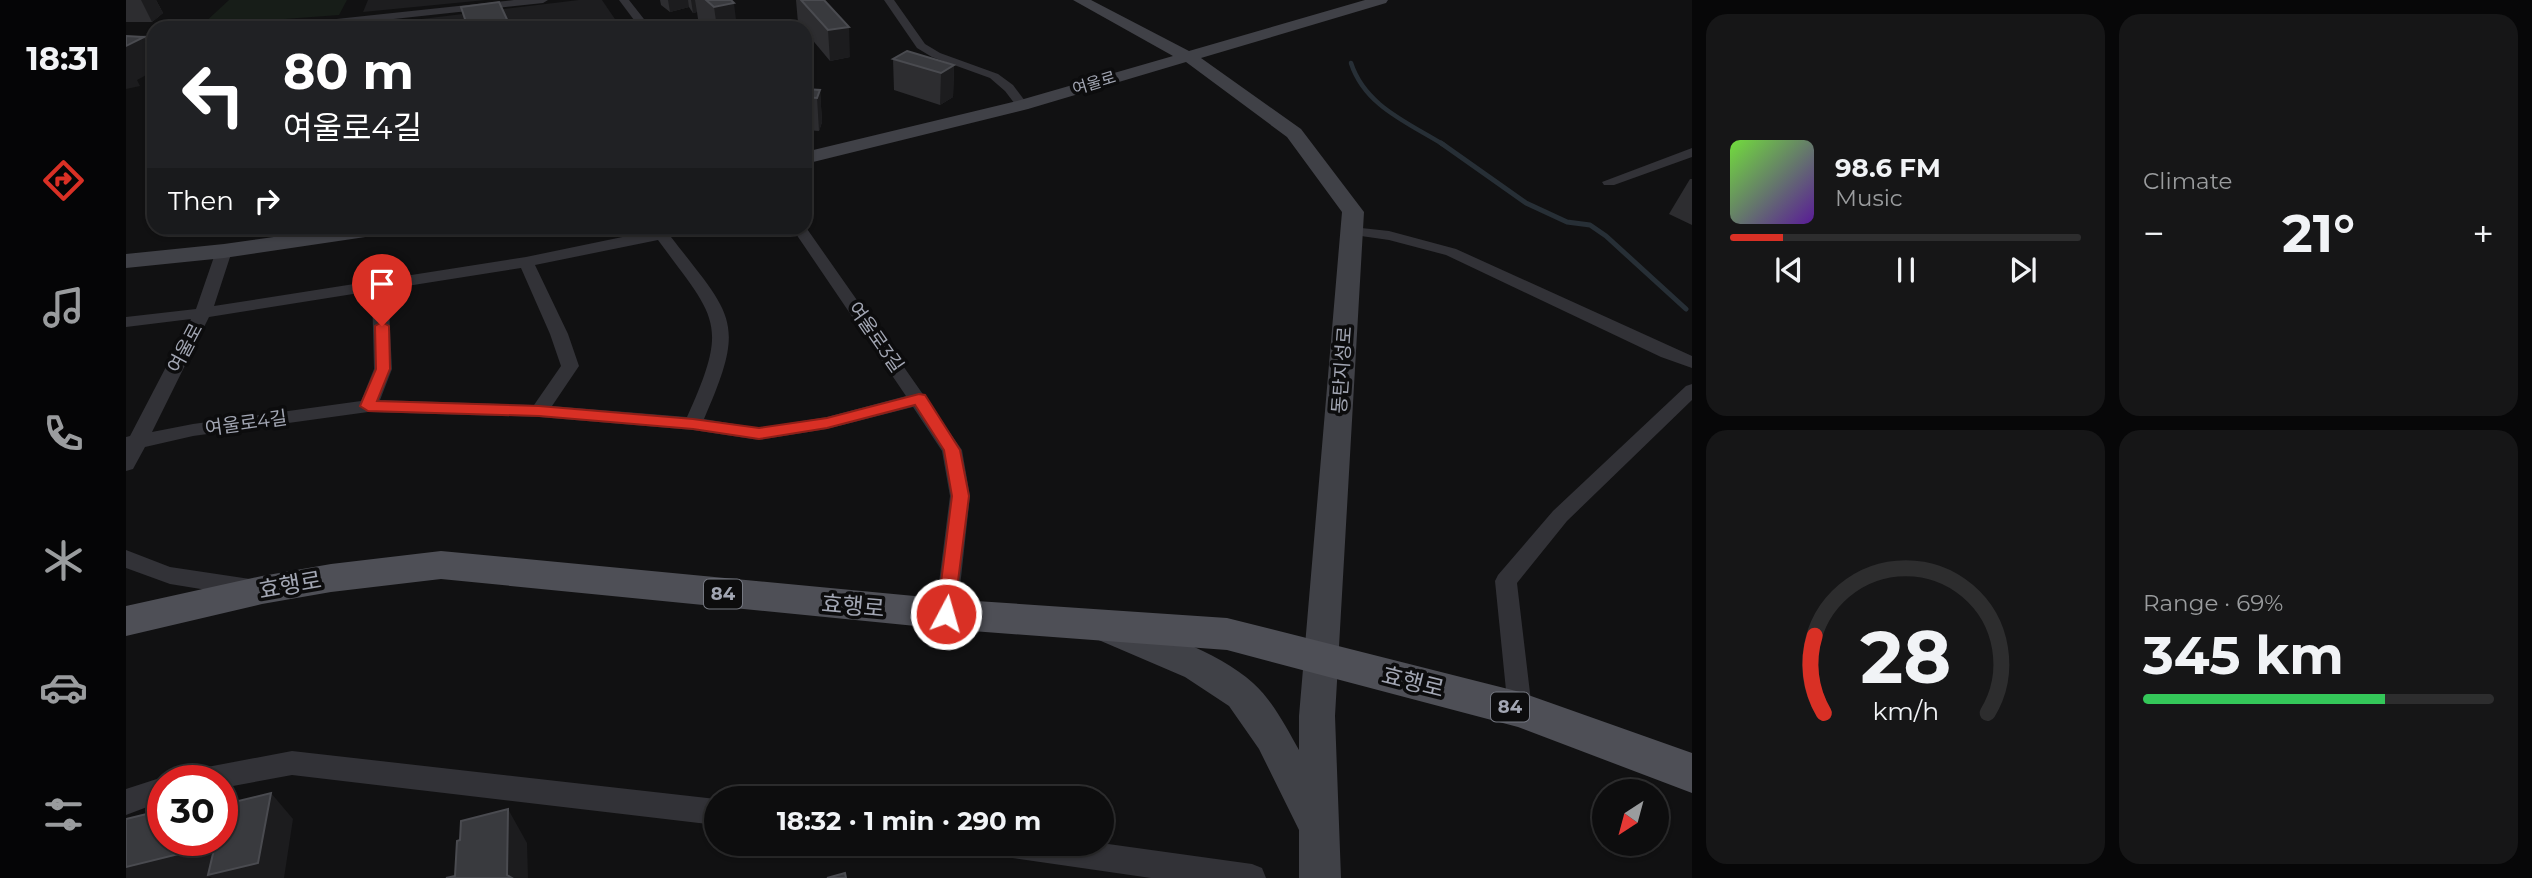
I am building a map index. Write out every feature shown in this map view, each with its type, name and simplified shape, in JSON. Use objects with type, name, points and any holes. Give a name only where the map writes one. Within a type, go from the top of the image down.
[{"type":"main road","name":"동탄지성로","points":[[1080,0],[1184,55],[1294,133],[1353,212],[1317,716],[1320,878]]},
{"type":"main road","name":"여울로","points":[[812,156],[1022,104],[1381,0]]},
{"type":"main road","points":[[126,261],[224,251],[332,235]]},
{"type":"main road","name":"효행로","points":[[126,621],[262,590],[331,578],[441,565],[946,614],[1227,634],[1520,710],[1692,773]]},
{"type":"main road","points":[[1094,623],[1191,665],[1231,686],[1243,696],[1265,729],[1319,827]]},
{"type":"street","points":[[346,21],[542,0]]},
{"type":"street","points":[[624,0],[640,21]]},
{"type":"street","points":[[889,0],[921,46],[936,55],[994,76],[1009,88],[1022,104]]},
{"type":"street","points":[[126,40],[147,38]]},
{"type":"street","points":[[1609,182],[1692,152]]},
{"type":"street","points":[[1352,232],[1389,236],[1451,252],[1667,353],[1692,362]]},
{"type":"street","points":[[126,322],[203,313],[526,262],[656,235]]},
{"type":"street","points":[[662,235],[706,294],[721,326],[717,368],[693,424]]},
{"type":"street","name":"여울로3길","points":[[804,235],[952,450],[960,496],[946,614]]},
{"type":"street","name":"여울로","points":[[126,464],[131,443],[203,313],[224,251]]},
{"type":"street","points":[[526,262],[559,334],[569,366],[539,411]]},
{"type":"street","points":[[368,406],[383,369],[380,284]]},
{"type":"street","points":[[1520,710],[1506,581],[1560,516],[1692,390]]},
{"type":"street","name":"여울로4길","points":[[131,443],[193,430],[368,406],[539,411],[693,424],[759,434],[827,423],[919,399]]},
{"type":"street","points":[[126,558],[159,573],[262,590]]},
{"type":"street","points":[[238,773],[292,763],[704,811]]},
{"type":"street","points":[[126,802],[147,795]]},
{"type":"street","points":[[1092,856],[1252,878]]},
{"type":"shaded area","points":[[229,0],[347,0],[339,15],[257,21],[206,21]]},
{"type":"shaded area","points":[[368,0],[486,0],[363,12]]},
{"type":"shaded area","points":[[579,0],[602,0],[616,21],[405,21]]},
{"type":"building","points":[[706,0],[731,0],[734,3],[714,7]]},
{"type":"building","points":[[801,0],[824,0],[849,27],[828,30]]},
{"type":"building","points":[[499,2],[508,21],[466,21],[461,7]]},
{"type":"building","points":[[126,36],[144,37],[126,46]]},
{"type":"building","points":[[907,51],[954,65],[941,73],[893,59]]},
{"type":"building","points":[[812,89],[820,90],[817,98],[812,98]]},
{"type":"building","points":[[271,793],[258,863],[208,875],[212,856],[238,856],[238,801]]},
{"type":"building","points":[[508,809],[507,875],[512,878],[446,878],[455,876],[461,821]]},
{"type":"building","points":[[147,814],[147,856],[170,856],[126,867],[126,819]]},
{"type":"building","points":[[845,873],[846,878],[827,878]]},
{"type":"waterway","points":[[1351,63],[1357,78],[1377,102],[1443,144]]},
{"type":"waterway","points":[[1443,144],[1526,203],[1567,222],[1590,225],[1606,236],[1686,309]]},
{"type":"route","points":[[382,326],[383,369],[368,406],[539,411],[693,424],[759,434],[827,423],[919,399],[952,450],[960,496],[946,614]]}]
